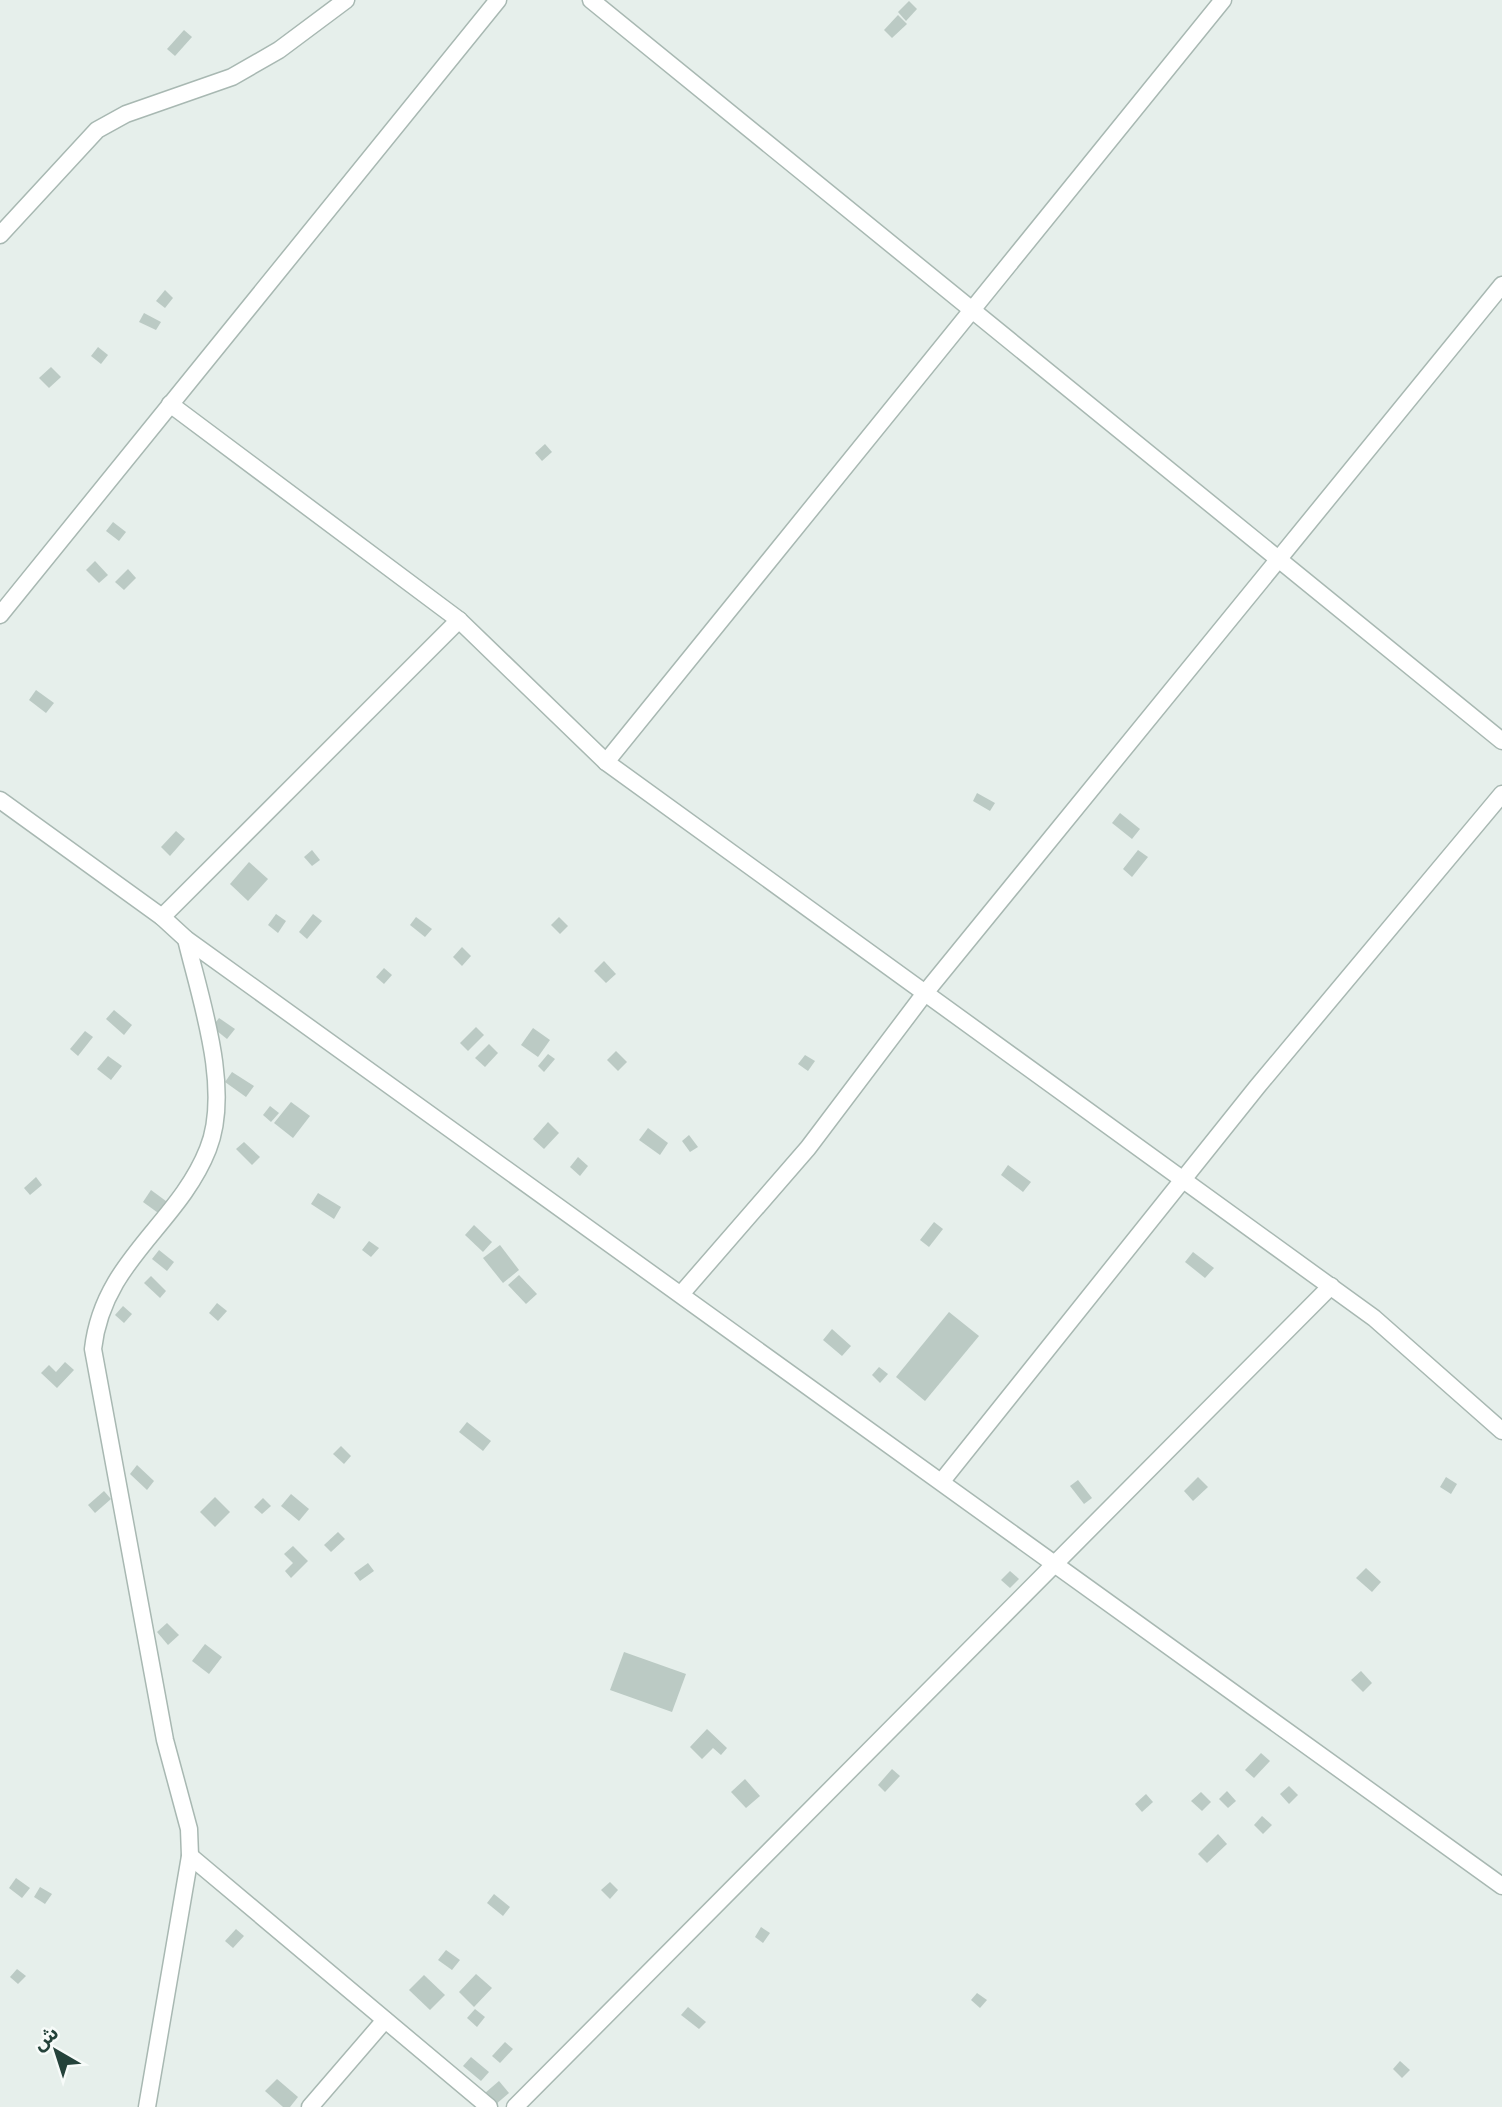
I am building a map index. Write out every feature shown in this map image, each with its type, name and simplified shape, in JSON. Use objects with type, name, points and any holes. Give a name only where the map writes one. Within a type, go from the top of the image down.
[{"type":"street","points":[[0,235],[97,130],[126,114],[232,77],[279,50],[346,0]]},
{"type":"street","points":[[0,615],[498,0]]},
{"type":"street","points":[[590,0],[1502,741]]},
{"type":"street","points":[[606,762],[1223,0]]},
{"type":"street","points":[[682,1293],[808,1148],[925,993],[1502,285]]},
{"type":"street","points":[[170,404],[459,620],[606,762],[1374,1318],[1502,1431]]},
{"type":"street","points":[[162,917],[459,620]]},
{"type":"street","points":[[942,1481],[1183,1179],[1502,794]]},
{"type":"street","points":[[0,800],[162,917],[186,939],[682,1293],[1502,1886]]},
{"type":"street","points":[[147,2107],[190,1856],[189,1829],[165,1740],[93,1349],[97,1319],[117,1278],[147,1237],[185,1193],[209,1147],[217,1098],[209,1037],[186,939]]},
{"type":"street","points":[[515,2107],[1331,1286]]},
{"type":"street","points":[[190,1856],[489,2107]]},
{"type":"street","points":[[310,2107],[385,2020]]},
{"type":"building","points":[[909,1],[917,9],[906,21],[898,12]]},
{"type":"building","points":[[898,15],[907,24],[892,38],[884,30]]},
{"type":"building","points":[[184,30],[192,37],[175,56],[167,49]]},
{"type":"building","points":[[165,290],[173,298],[165,308],[156,301]]},
{"type":"building","points":[[144,313],[161,322],[156,330],[139,322]]},
{"type":"building","points":[[98,347],[108,355],[101,364],[91,356]]},
{"type":"building","points":[[51,367],[61,377],[49,388],[39,378]]},
{"type":"building","points":[[545,444],[552,452],[542,461],[535,453]]},
{"type":"building","points":[[113,522],[126,532],[119,541],[106,531]]},
{"type":"building","points":[[95,561],[108,575],[99,583],[86,570]]},
{"type":"building","points":[[128,569],[136,578],[124,590],[115,582]]},
{"type":"building","points":[[36,690],[54,703],[46,713],[29,700]]},
{"type":"building","points":[[977,793],[995,803],[990,811],[973,801]]},
{"type":"building","points":[[1120,813],[1140,829],[1132,839],[1112,823]]},
{"type":"building","points":[[176,831],[185,839],[170,856],[161,847]]},
{"type":"building","points":[[312,850],[320,860],[312,866],[304,857]]},
{"type":"building","points":[[1138,850],[1148,857],[1132,877],[1123,869]]},
{"type":"building","points":[[249,862],[268,879],[248,901],[230,884]]},
{"type":"building","points":[[276,914],[286,921],[278,933],[268,925]]},
{"type":"building","points":[[313,914],[322,921],[307,939],[299,932]]},
{"type":"building","points":[[416,917],[432,929],[425,937],[410,925]]},
{"type":"building","points":[[559,917],[568,926],[560,934],[551,925]]},
{"type":"building","points":[[462,947],[471,956],[462,966],[453,957]]},
{"type":"building","points":[[604,961],[616,974],[606,983],[594,971]]},
{"type":"building","points":[[384,968],[392,975],[384,984],[376,977]]},
{"type":"building","points":[[114,1010],[132,1025],[124,1035],[106,1019]]},
{"type":"building","points":[[219,1018],[235,1029],[227,1039],[212,1027]]},
{"type":"building","points":[[476,1027],[484,1035],[468,1051],[460,1043]]},
{"type":"building","points":[[533,1028],[550,1040],[538,1057],[521,1045]]},
{"type":"building","points":[[85,1031],[93,1037],[78,1056],[70,1049]]},
{"type":"building","points":[[489,1044],[498,1053],[485,1067],[475,1058]]},
{"type":"building","points":[[616,1051],[627,1062],[618,1071],[607,1060]]},
{"type":"building","points":[[548,1054],[555,1059],[544,1072],[538,1066]]},
{"type":"building","points":[[805,1055],[815,1061],[808,1071],[798,1064]]},
{"type":"building","points":[[108,1056],[122,1066],[111,1080],[97,1069]]},
{"type":"building","points":[[232,1072],[254,1086],[246,1097],[225,1082]]},
{"type":"building","points":[[291,1102],[310,1116],[293,1138],[274,1123]]},
{"type":"building","points":[[270,1106],[279,1113],[271,1122],[263,1115]]},
{"type":"building","points":[[548,1122],[559,1133],[544,1149],[533,1139]]},
{"type":"building","points":[[648,1128],[668,1143],[660,1155],[639,1140]]},
{"type":"building","points":[[689,1135],[698,1147],[690,1152],[682,1141]]},
{"type":"building","points":[[244,1142],[260,1157],[252,1165],[236,1149]]},
{"type":"building","points":[[578,1157],[588,1166],[580,1176],[570,1167]]},
{"type":"building","points":[[1008,1165],[1031,1182],[1023,1192],[1001,1175]]},
{"type":"building","points":[[36,1177],[42,1185],[30,1195],[24,1188]]},
{"type":"building","points":[[151,1190],[170,1204],[161,1215],[143,1202]]},
{"type":"building","points":[[318,1193],[341,1207],[334,1219],[311,1204]]},
{"type":"building","points":[[934,1222],[943,1229],[929,1247],[920,1240]]},
{"type":"building","points":[[474,1225],[492,1242],[483,1252],[465,1235]]},
{"type":"building","points":[[369,1241],[379,1248],[371,1257],[362,1250]]},
{"type":"building","points":[[500,1245],[519,1270],[503,1283],[483,1258]]},
{"type":"building","points":[[159,1250],[174,1262],[167,1271],[152,1259]]},
{"type":"building","points":[[1193,1252],[1214,1268],[1205,1278],[1185,1262]]},
{"type":"building","points":[[519,1275],[537,1294],[526,1304],[508,1285]]},
{"type":"building","points":[[151,1276],[166,1291],[160,1298],[144,1283]]},
{"type":"building","points":[[217,1303],[227,1311],[218,1321],[209,1313]]},
{"type":"building","points":[[123,1306],[132,1314],[124,1323],[115,1315]]},
{"type":"building","points":[[949,1312],[979,1336],[925,1401],[896,1377]]},
{"type":"building","points":[[832,1329],[851,1346],[842,1356],[823,1340]]},
{"type":"building","points":[[65,1362],[74,1370],[57,1388],[41,1373],[49,1365],[56,1372]]},
{"type":"building","points":[[879,1367],[888,1374],[880,1383],[872,1375]]},
{"type":"building","points":[[467,1422],[491,1441],[483,1451],[459,1432]]},
{"type":"building","points":[[341,1446],[351,1456],[344,1464],[333,1454]]},
{"type":"building","points":[[137,1465],[154,1481],[147,1490],[130,1474]]},
{"type":"building","points":[[1198,1477],[1208,1487],[1193,1501],[1184,1491]]},
{"type":"building","points":[[1446,1477],[1457,1484],[1451,1494],[1440,1487]]},
{"type":"building","points":[[1078,1480],[1092,1498],[1084,1504],[1070,1486]]},
{"type":"building","points":[[104,1491],[111,1499],[95,1513],[88,1505]]},
{"type":"building","points":[[291,1494],[309,1509],[299,1521],[281,1506]]},
{"type":"building","points":[[215,1497],[230,1512],[215,1527],[200,1512]]},
{"type":"building","points":[[263,1498],[271,1506],[262,1514],[254,1507]]},
{"type":"building","points":[[338,1532],[345,1539],[331,1552],[324,1545]]},
{"type":"building","points":[[293,1546],[308,1561],[291,1578],[285,1571],[293,1563],[284,1554]]},
{"type":"building","points":[[368,1563],[374,1571],[360,1581],[354,1573]]},
{"type":"building","points":[[1366,1568],[1381,1582],[1372,1592],[1356,1578]]},
{"type":"building","points":[[1010,1571],[1019,1579],[1010,1588],[1001,1580]]},
{"type":"building","points":[[167,1623],[179,1635],[168,1645],[157,1632]]},
{"type":"building","points":[[205,1644],[222,1657],[209,1674],[192,1661]]},
{"type":"building","points":[[624,1652],[686,1674],[672,1712],[610,1690]]},
{"type":"building","points":[[1361,1671],[1372,1683],[1363,1692],[1351,1680]]},
{"type":"building","points":[[707,1729],[727,1748],[721,1755],[713,1748],[702,1759],[690,1747]]},
{"type":"building","points":[[1261,1753],[1270,1761],[1254,1778],[1245,1770]]},
{"type":"building","points":[[892,1769],[900,1776],[885,1792],[878,1785]]},
{"type":"building","points":[[745,1779],[760,1796],[746,1808],[731,1792]]},
{"type":"building","points":[[1289,1786],[1298,1795],[1289,1804],[1280,1794]]},
{"type":"building","points":[[1227,1791],[1236,1801],[1228,1808],[1219,1799]]},
{"type":"building","points":[[1201,1792],[1211,1802],[1202,1811],[1191,1801]]},
{"type":"building","points":[[1146,1794],[1153,1802],[1142,1812],[1135,1804]]},
{"type":"building","points":[[1262,1816],[1272,1825],[1263,1834],[1254,1825]]},
{"type":"building","points":[[1218,1834],[1227,1844],[1207,1863],[1198,1854]]},
{"type":"building","points":[[16,1878],[30,1888],[22,1898],[9,1888]]},
{"type":"building","points":[[610,1882],[618,1890],[610,1899],[601,1890]]},
{"type":"building","points":[[40,1887],[52,1894],[45,1904],[34,1897]]},
{"type":"building","points":[[494,1894],[510,1907],[503,1916],[487,1903]]},
{"type":"building","points":[[761,1927],[770,1933],[763,1943],[755,1937]]},
{"type":"building","points":[[236,1929],[244,1936],[233,1948],[225,1941]]},
{"type":"building","points":[[446,1950],[460,1960],[452,1970],[438,1960]]},
{"type":"building","points":[[17,1969],[26,1976],[18,1984],[10,1977]]},
{"type":"building","points":[[476,1974],[492,1988],[474,2007],[459,1992]]},
{"type":"building","points":[[424,1975],[445,1995],[430,2010],[409,1990]]},
{"type":"building","points":[[977,1993],[987,2000],[980,2008],[971,2000]]},
{"type":"building","points":[[688,2007],[706,2022],[699,2029],[681,2015]]},
{"type":"building","points":[[475,2009],[485,2017],[477,2027],[467,2018]]},
{"type":"building","points":[[505,2042],[513,2049],[500,2063],[492,2056]]},
{"type":"building","points":[[471,2057],[489,2072],[481,2081],[463,2066]]},
{"type":"building","points":[[1400,2061],[1410,2070],[1402,2078],[1393,2069]]},
{"type":"building","points":[[277,2079],[298,2097],[290,2107],[283,2107],[265,2091]]},
{"type":"building","points":[[499,2081],[509,2093],[495,2105],[485,2093]]}]
